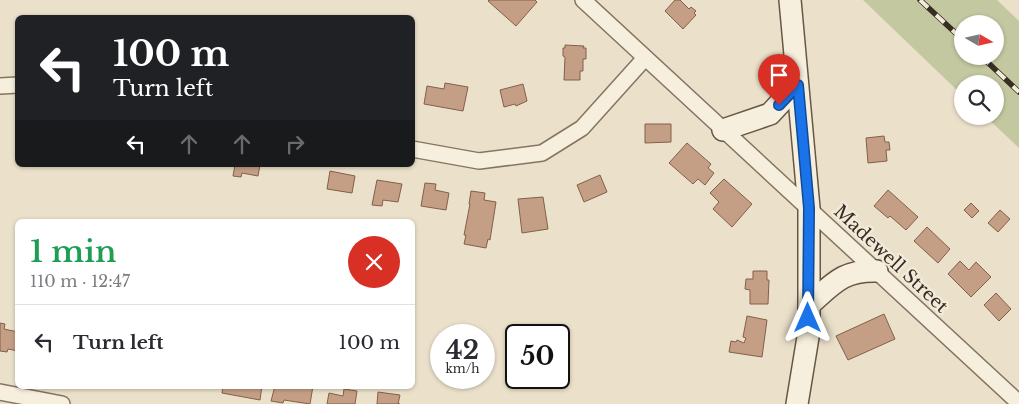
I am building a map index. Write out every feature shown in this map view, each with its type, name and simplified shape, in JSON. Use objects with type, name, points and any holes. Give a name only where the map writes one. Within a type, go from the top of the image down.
[{"type":"main road","points":[[790,0],[809,208],[808,331],[798,404]]},
{"type":"main road","points":[[723,130],[770,114],[798,85]]},
{"type":"main road","points":[[809,305],[846,275],[860,271],[877,271]]},
{"type":"street","name":"Madewell Street","points":[[583,0],[1019,403]]},
{"type":"street","points":[[415,150],[479,161],[542,153],[582,128],[645,58]]},
{"type":"street","points":[[0,86],[15,85]]},
{"type":"street","points":[[0,392],[62,404]]},
{"type":"green space","points":[[863,0],[997,0],[1019,21],[1019,148],[995,125],[1004,125],[1004,75],[954,75],[954,87]]},
{"type":"building","points":[[489,0],[535,0],[537,2],[516,26]]},
{"type":"building","points":[[675,0],[680,0],[689,9],[691,7],[696,11],[694,13],[696,15],[683,29],[665,11]]},
{"type":"building","points":[[565,45],[584,46],[583,48],[586,48],[586,59],[583,59],[583,71],[580,71],[580,80],[564,80],[565,57],[563,56],[563,48],[565,48]]},
{"type":"building","points":[[445,83],[468,87],[463,111],[424,104],[427,86],[444,89]]},
{"type":"building","points":[[523,84],[527,101],[516,106],[515,104],[504,107],[500,90]]},
{"type":"building","points":[[645,124],[671,124],[671,142],[645,143]]},
{"type":"building","points":[[884,136],[885,142],[889,142],[890,150],[886,150],[887,161],[868,163],[866,138]]},
{"type":"building","points":[[687,143],[711,164],[708,168],[714,173],[705,185],[698,179],[693,184],[669,163]]},
{"type":"building","points":[[235,167],[260,167],[258,176],[242,173],[241,177],[233,176]]},
{"type":"building","points":[[330,171],[355,176],[352,193],[327,189]]},
{"type":"building","points":[[600,175],[607,192],[584,202],[577,185]]},
{"type":"building","points":[[724,179],[752,204],[732,227],[713,209],[719,202],[710,193]]},
{"type":"building","points":[[377,180],[402,184],[398,202],[383,200],[382,206],[372,205]]},
{"type":"building","points":[[425,183],[436,184],[435,190],[449,193],[446,210],[421,206]]},
{"type":"building","points":[[888,190],[918,217],[906,230],[890,216],[888,218],[874,206]]},
{"type":"building","points":[[471,191],[485,193],[484,200],[496,202],[490,240],[488,239],[486,248],[464,244]]},
{"type":"building","points":[[543,197],[548,229],[522,233],[518,199]]},
{"type":"building","points":[[971,203],[979,211],[972,218],[964,210]]},
{"type":"building","points":[[1000,210],[1010,219],[998,232],[988,223]]},
{"type":"building","points":[[927,227],[950,249],[938,263],[914,241]]},
{"type":"building","points":[[960,261],[969,270],[976,262],[991,277],[971,297],[948,274]]},
{"type":"building","points":[[753,271],[767,271],[767,280],[769,280],[768,304],[750,304],[750,290],[745,289],[746,279],[753,279]]},
{"type":"building","points":[[996,293],[1011,309],[999,321],[984,305]]},
{"type":"building","points":[[884,314],[895,339],[848,360],[836,336]]},
{"type":"building","points":[[747,316],[767,320],[762,357],[729,352],[731,341],[736,342],[737,340],[744,343],[746,338],[743,337]]},
{"type":"building","points":[[0,323],[5,324],[4,329],[15,331],[15,350],[8,349],[7,352],[0,351]]},
{"type":"building","points":[[223,389],[262,389],[260,400],[222,393]]},
{"type":"building","points":[[274,389],[312,389],[310,404],[284,400],[283,403],[271,401]]},
{"type":"building","points":[[344,389],[357,391],[355,404],[327,404],[329,393],[343,396]]},
{"type":"building","points":[[378,392],[400,395],[398,404],[377,404]]},
{"type":"railway","points":[[920,0],[954,32]]},
{"type":"railway","points":[[990,65],[1019,92]]},
{"type":"route","points":[[779,105],[798,85],[809,208],[808,318]]}]
